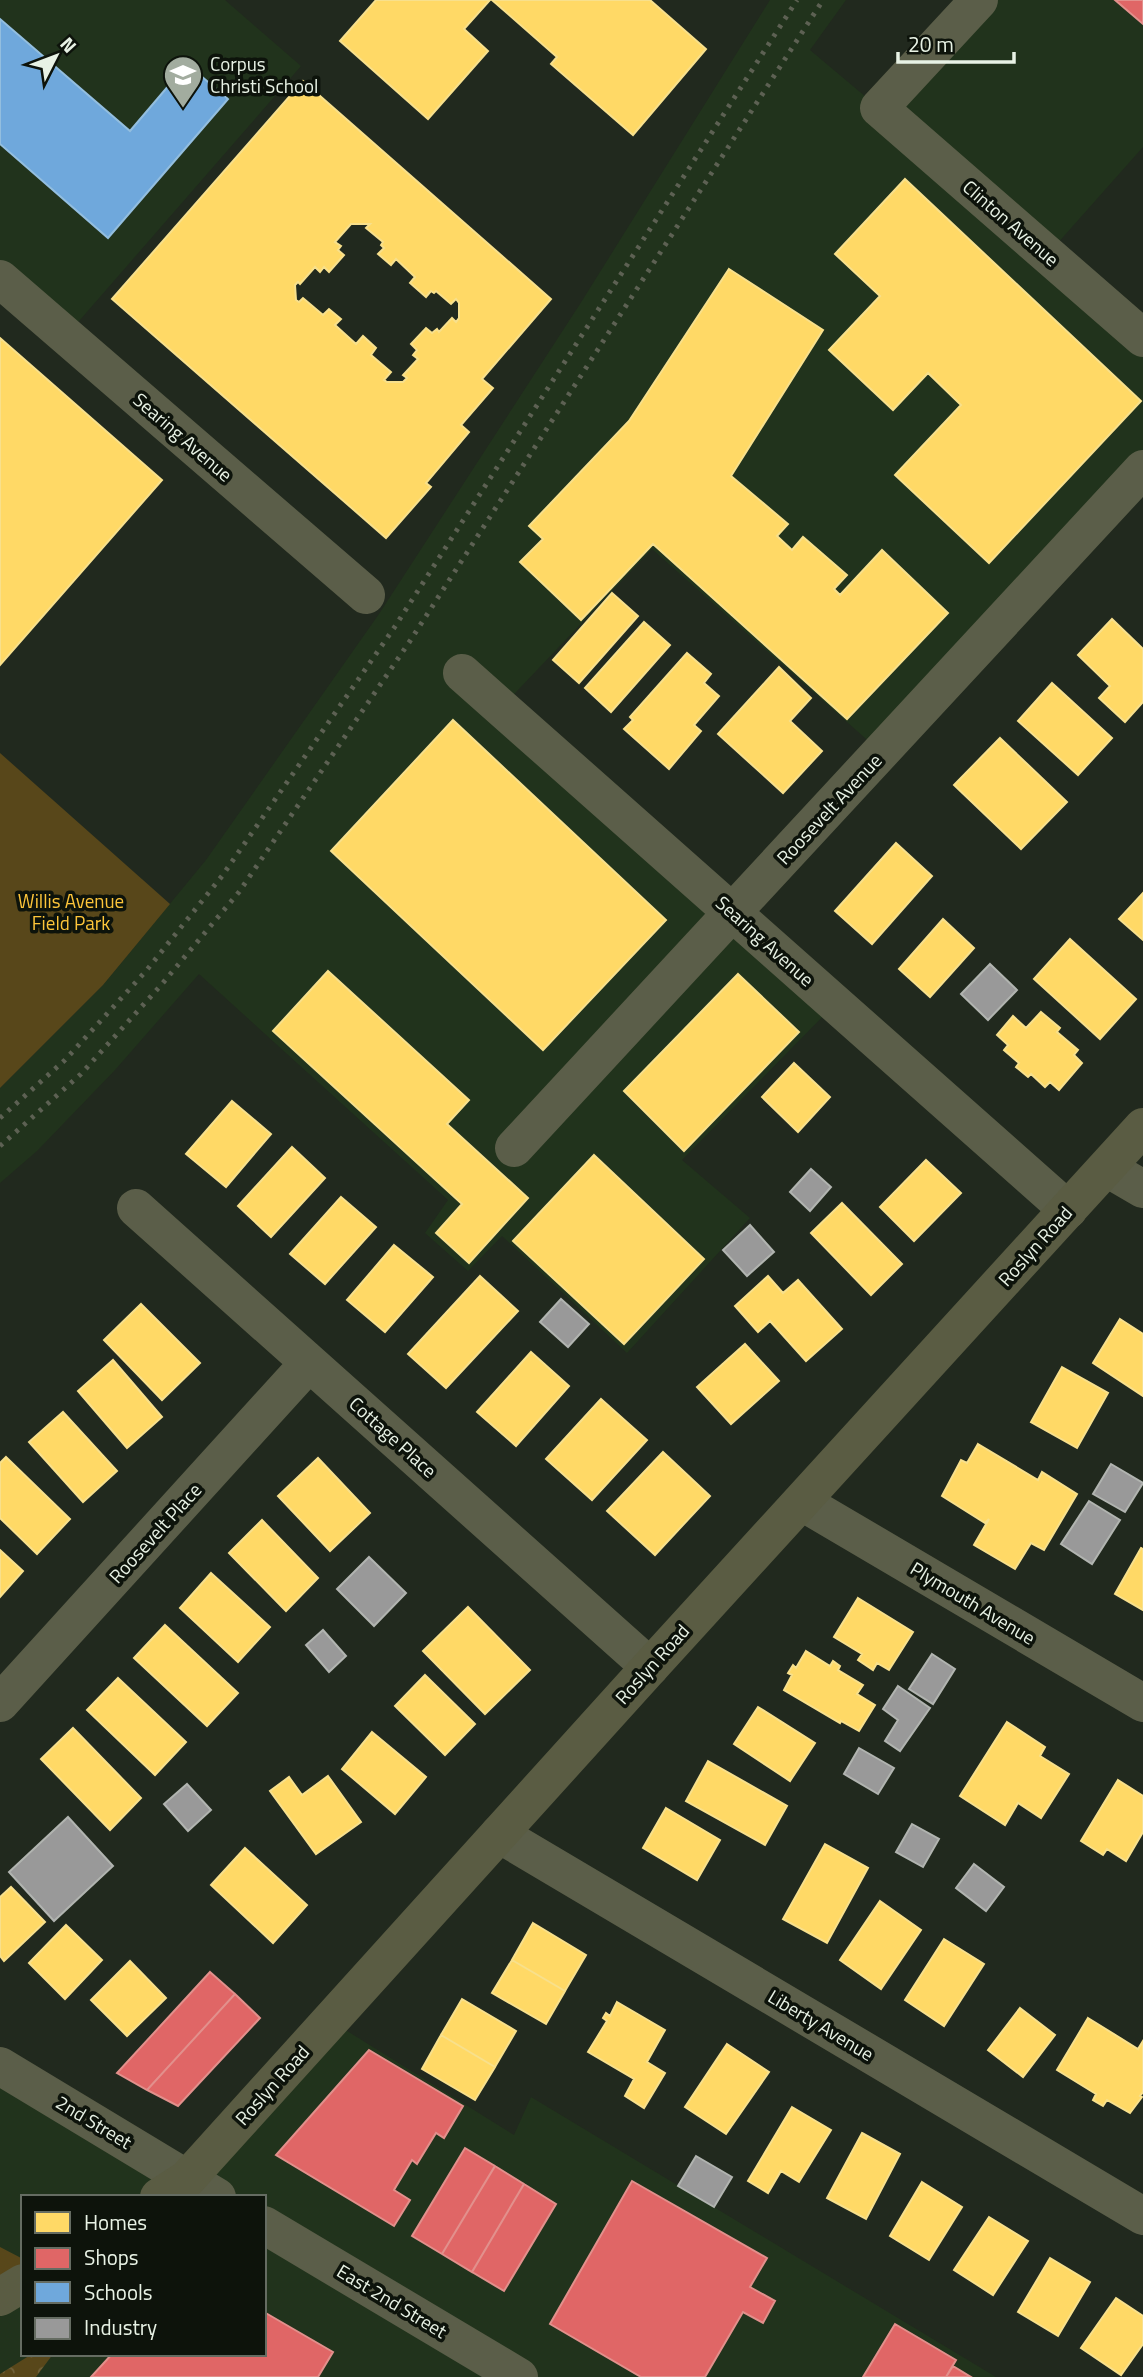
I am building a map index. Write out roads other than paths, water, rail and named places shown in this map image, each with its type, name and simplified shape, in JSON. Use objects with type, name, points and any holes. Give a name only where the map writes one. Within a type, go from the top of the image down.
[{"type":"main road","name":"Roslyn Road","points":[[188,2191],[499,1834],[1143,1128]]},
{"type":"main road","points":[[0,2297],[21,2284]]},
{"type":"street","name":"Clinton Avenue","points":[[979,0],[879,108],[1143,338]]},
{"type":"street","name":"Searing Avenue","points":[[0,279],[366,595]]},
{"type":"street","name":"Roosevelt Avenue","points":[[514,1148],[1143,469]]},
{"type":"street","name":"Searing Avenue","points":[[462,673],[1068,1210]]},
{"type":"street","points":[[1107,1168],[1143,1189]]},
{"type":"street","name":"Cottage Place","points":[[136,1208],[650,1667]]},
{"type":"street","name":"Roosevelt Place","points":[[0,1703],[309,1363]]},
{"type":"street","name":"Plymouth Avenue","points":[[802,1502],[1143,1703]]},
{"type":"street","name":"Liberty Avenue","points":[[499,1834],[1143,2216]]},
{"type":"street","name":"2nd Street","points":[[0,2066],[188,2191]]},
{"type":"street","name":"East 2nd Street","points":[[266,2226],[520,2377]]},
{"type":"railway","points":[[0,1118],[65,1060],[146,971],[222,876],[394,628],[797,0]]},
{"type":"railway","points":[[0,1146],[81,1074],[162,984],[239,892],[410,641],[823,0]]},
{"type":"place","name":"Corpus Christi School","points":[[183,109]]},
{"type":"park label","name":"Willis Avenue Field Park","points":[[71,912]]}]
